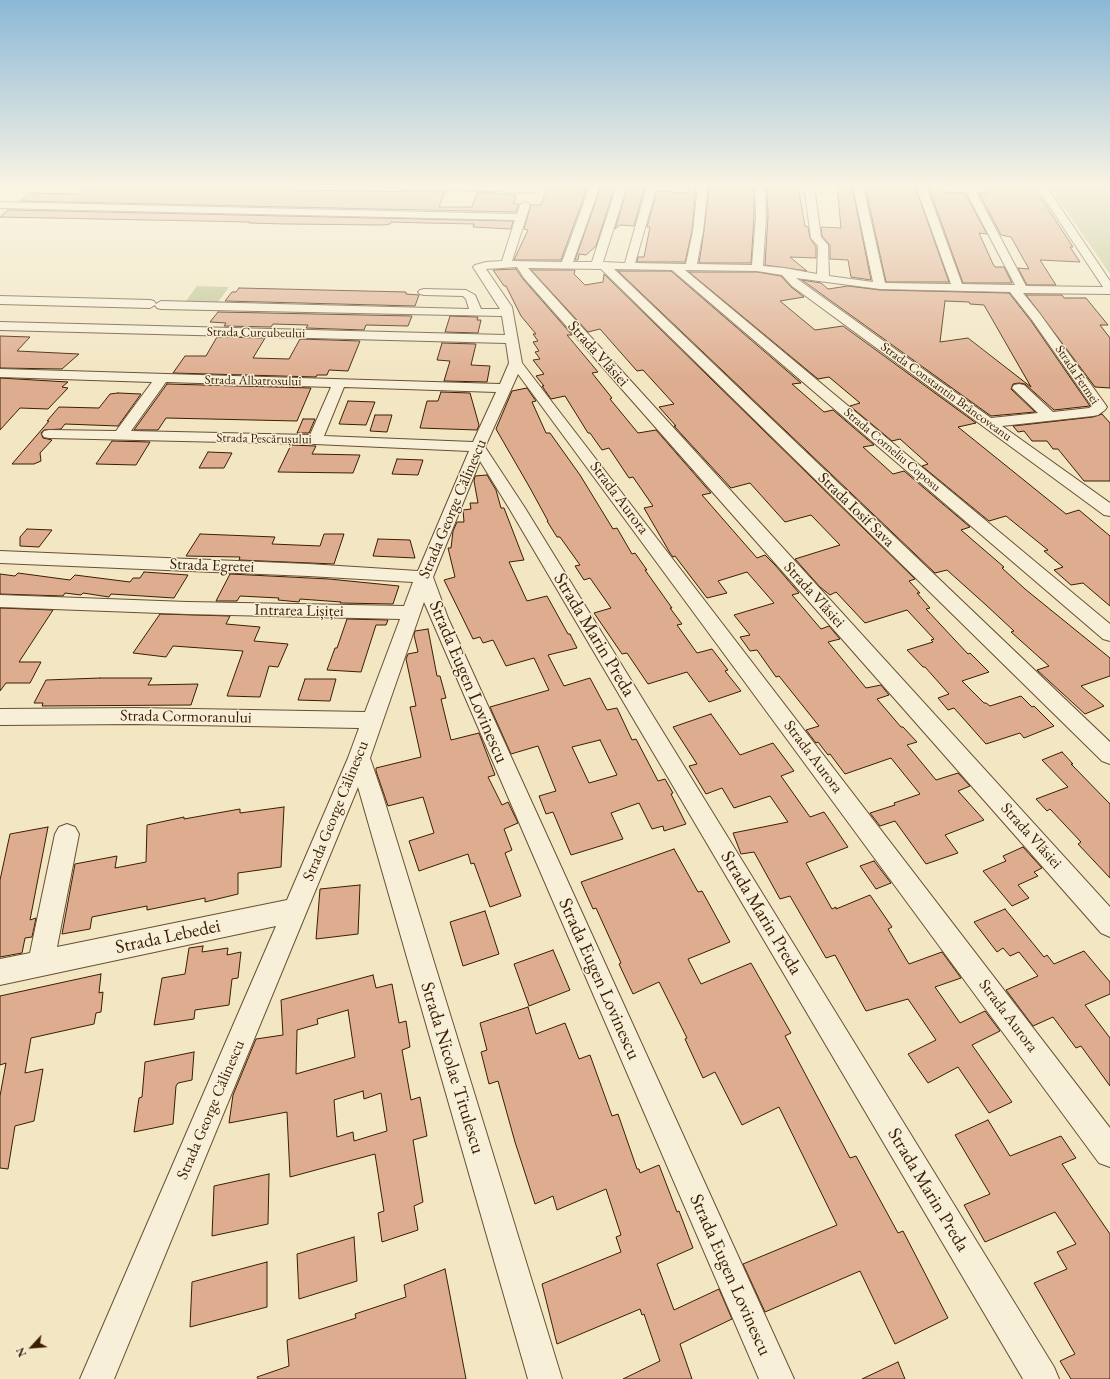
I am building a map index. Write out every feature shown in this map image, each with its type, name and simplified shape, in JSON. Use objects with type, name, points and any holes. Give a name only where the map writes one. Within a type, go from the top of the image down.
[{"type":"street","points":[[513,264],[515,250]]},
{"type":"street","points":[[566,265],[576,250]]},
{"type":"street","points":[[600,265],[605,250]]},
{"type":"street","points":[[629,266],[630,250]]},
{"type":"street","points":[[691,267],[694,250]]},
{"type":"street","points":[[757,268],[758,250]]},
{"type":"street","points":[[823,250],[823,278]]},
{"type":"street","points":[[872,250],[880,286]]},
{"type":"street","points":[[944,250],[958,288]]},
{"type":"street","points":[[1000,250],[1019,290]]},
{"type":"street","points":[[1082,250],[1107,290],[1110,302]]},
{"type":"street","points":[[516,363],[508,314],[504,303],[479,268],[486,264],[757,268],[784,271],[858,284],[880,286],[1019,290],[1107,290]]},
{"type":"street","name":"Strada Vlăsiei","points":[[513,264],[534,282],[1110,925]]},
{"type":"street","name":"Strada Iosif Sava","points":[[600,265],[1110,755]]},
{"type":"street","name":"Strada Corneliu Coposu","points":[[675,267],[1110,634]]},
{"type":"street","name":"Strada Constantin Brâncoveanu","points":[[784,271],[796,284],[1110,511]]},
{"type":"street","name":"Strada Fermei","points":[[988,423],[1093,412],[1100,407],[1036,317],[1019,290]]},
{"type":"street","points":[[424,292],[466,293],[470,297],[477,313]]},
{"type":"street","points":[[0,300],[508,314]]},
{"type":"street","name":"Strada Curcubeului","points":[[0,326],[512,339]]},
{"type":"street","name":"Strada George Călinescu","points":[[97,1379],[359,758],[424,577],[478,447],[516,363]]},
{"type":"street","name":"Strada Aurora","points":[[516,363],[1110,1152]]},
{"type":"street","name":"Strada Albatrosului","points":[[0,373],[161,379],[505,388]]},
{"type":"street","points":[[120,436],[161,379]]},
{"type":"street","points":[[315,440],[338,383]]},
{"type":"street","points":[[1019,388],[1049,416]]},
{"type":"street","name":"Strada Pescărușului","points":[[49,434],[315,440],[478,447]]},
{"type":"street","name":"Strada Marin Preda","points":[[478,447],[517,508],[1042,1379]]},
{"type":"street","name":"Strada Egretei","points":[[0,558],[308,570],[424,577]]},
{"type":"street","name":"Strada Eugen Lovinescu","points":[[424,577],[442,625],[777,1379]]},
{"type":"street","name":"Intrarea Lișiței","points":[[0,601],[411,614]]},
{"type":"street","name":"Strada Cormoranului","points":[[0,717],[135,716],[372,720]]},
{"type":"street","name":"Strada Nicolae Titulescu","points":[[359,758],[374,804],[544,1379]]},
{"type":"street","points":[[41,964],[67,834]]},
{"type":"street","name":"Strada Lebedei","points":[[0,972],[295,910]]},
{"type":"green space","points":[[1094,250],[1110,250],[1110,274]]},
{"type":"green space","points":[[197,286],[229,287],[218,302],[186,301]]},
{"type":"building","points":[[519,250],[565,250],[561,260],[514,260]]},
{"type":"building","points":[[578,250],[591,250],[586,255],[579,254],[578,260],[575,260]]},
{"type":"building","points":[[645,250],[688,250],[685,262],[637,262],[638,257],[644,257]]},
{"type":"building","points":[[701,250],[752,250],[751,263],[699,263]]},
{"type":"building","points":[[766,250],[816,250],[816,258],[790,257],[807,271],[765,265]]},
{"type":"building","points":[[830,250],[865,250],[871,280],[851,277],[848,260],[830,259]]},
{"type":"building","points":[[879,250],[938,250],[949,282],[886,282]]},
{"type":"building","points":[[951,250],[987,250],[995,267],[1004,267],[1012,283],[963,283]]},
{"type":"building","points":[[1019,250],[1072,250],[1080,262],[1040,260],[1056,285],[1027,285],[1018,268],[1029,269]]},
{"type":"building","points":[[516,269],[572,335],[567,335],[598,372],[592,373],[612,398],[610,399],[638,433],[656,430],[711,493],[702,495],[757,558],[765,555],[799,593],[792,595],[821,629],[829,626],[840,639],[828,642],[866,688],[881,685],[889,695],[877,699],[901,727],[903,727],[917,742],[907,745],[936,780],[958,773],[970,786],[958,791],[984,820],[945,835],[958,853],[926,864],[895,821],[880,826],[870,813],[895,805],[894,803],[920,794],[891,758],[845,774],[830,754],[828,755],[818,742],[816,743],[806,730],[819,726],[779,676],[776,677],[757,650],[750,651],[740,637],[750,635],[734,615],[774,603],[747,572],[718,581],[727,593],[707,598],[675,556],[673,557],[670,553],[644,508],[653,506],[633,477],[629,478],[609,448],[602,450],[590,433],[588,433],[565,396],[551,399],[542,386],[544,386],[536,376],[544,374],[533,360],[540,359],[535,352],[539,351],[533,342],[538,341],[533,334],[536,334],[521,316],[506,286],[504,286],[493,270]]},
{"type":"building","points":[[531,270],[575,270],[574,274],[585,285],[603,282],[604,274],[915,579],[909,581],[920,593],[917,593],[930,608],[926,609],[968,654],[970,653],[989,672],[962,681],[984,703],[990,706],[1021,696],[1032,707],[1034,706],[1054,726],[1024,738],[1020,733],[986,744],[954,708],[948,710],[938,698],[949,694],[925,667],[923,667],[907,650],[933,642],[931,640],[934,639],[907,610],[865,623],[836,592],[830,595],[820,587],[795,559],[840,545],[811,515],[785,522],[750,483],[731,488],[674,426],[676,426],[659,407],[674,404],[643,370],[637,371],[600,329],[588,332]]},
{"type":"building","points":[[618,271],[671,271],[801,383],[792,384],[824,412],[833,410],[874,445],[863,447],[893,474],[904,471],[970,527],[961,530],[1004,567],[1002,568],[1025,589],[1110,658],[1110,676],[1081,686],[1104,706],[1085,714],[1037,670],[1049,666],[1011,632],[1014,631],[947,570],[935,573]]},
{"type":"building","points":[[689,272],[757,272],[781,276],[791,287],[804,297],[780,301],[815,330],[843,326],[976,423],[958,427],[1066,514],[1079,510],[1110,536],[1110,606],[1083,583],[1071,585],[1054,570],[1063,567],[1044,551],[1048,550],[1006,516],[989,521],[922,466],[928,464],[900,439],[892,441],[850,406],[860,403],[829,377],[818,379]]},
{"type":"building","points":[[802,280],[821,283],[828,289],[848,286],[880,290],[1009,293],[1031,321],[1090,406],[1054,410],[1025,384],[1019,383],[1013,384],[1011,389],[1035,412],[991,416]],"holes":[[[945,301],[969,302],[970,304],[984,305],[1031,387],[968,338],[940,342]]]},
{"type":"building","points":[[239,288],[406,292],[406,294],[419,295],[415,306],[225,301],[232,292],[236,292]]},
{"type":"building","points":[[1026,295],[1062,295],[1064,298],[1086,298],[1108,325],[1100,325],[1110,338],[1110,388],[1095,387]]},
{"type":"building","points":[[218,312],[412,316],[408,326],[366,325],[364,330],[306,328],[308,325],[273,324],[271,327],[224,326],[226,323],[210,322]]},
{"type":"building","points":[[450,316],[478,317],[477,320],[481,320],[478,333],[445,332]]},
{"type":"building","points":[[0,336],[30,337],[17,351],[79,354],[62,369],[0,368]]},
{"type":"building","points":[[217,337],[265,338],[253,358],[289,359],[300,339],[360,341],[348,371],[329,370],[327,375],[317,375],[316,377],[173,373],[185,356],[206,356]]},
{"type":"building","points":[[442,343],[476,344],[471,365],[490,366],[487,382],[444,381],[450,361],[437,360]]},
{"type":"building","points":[[0,378],[68,382],[62,387],[68,388],[48,409],[20,408],[0,430]]},
{"type":"building","points":[[167,384],[311,388],[297,421],[166,418],[158,430],[134,430]]},
{"type":"building","points":[[527,388],[536,401],[532,402],[546,433],[550,433],[580,475],[613,529],[617,528],[632,554],[635,553],[647,570],[645,570],[682,624],[677,625],[697,653],[712,649],[728,670],[725,671],[741,691],[709,702],[687,672],[648,684],[627,653],[622,654],[594,613],[611,608],[590,578],[584,580],[575,566],[580,565],[560,537],[557,537],[547,521],[496,429],[512,391]]},
{"type":"building","points":[[441,392],[470,393],[479,425],[477,430],[420,428],[427,401],[438,401]]},
{"type":"building","points":[[110,394],[141,394],[118,426],[65,424],[61,429],[44,430],[41,433],[43,438],[52,440],[40,453],[41,461],[34,464],[12,464],[59,407],[99,408]]},
{"type":"building","points":[[348,401],[375,402],[366,425],[339,424]]},
{"type":"building","points":[[1102,414],[1110,423],[1110,481],[1084,481],[1058,449],[1053,449],[1047,441],[1032,441],[1024,431],[1018,432],[1013,426],[1093,417]]},
{"type":"building","points":[[375,415],[392,415],[387,432],[370,431]]},
{"type":"building","points":[[303,419],[315,419],[309,433],[297,433]]},
{"type":"building","points":[[112,441],[150,442],[136,465],[96,464]]},
{"type":"building","points":[[291,445],[316,446],[312,454],[360,455],[353,473],[278,472]]},
{"type":"building","points":[[208,452],[232,453],[224,468],[199,468]]},
{"type":"building","points":[[397,459],[423,460],[418,475],[392,474]]},
{"type":"building","points":[[487,475],[496,490],[501,508],[504,508],[524,560],[509,562],[527,601],[547,596],[577,648],[548,655],[564,686],[590,678],[607,710],[617,708],[632,740],[636,739],[658,781],[665,779],[673,793],[671,794],[686,824],[664,831],[663,826],[652,829],[639,803],[611,813],[623,839],[571,855],[553,812],[546,814],[539,796],[556,791],[538,746],[511,754],[490,707],[549,690],[534,658],[506,666],[493,640],[483,643],[480,637],[473,639],[444,580],[455,577],[448,548],[451,548],[453,531],[457,522],[464,522],[463,510],[471,509],[470,503],[478,503],[474,481],[475,476]],"holes":[[[600,740],[617,775],[589,783],[572,747]]]},
{"type":"building","points":[[27,529],[52,530],[39,547],[20,546],[20,537]]},
{"type":"building","points":[[200,534],[275,537],[272,544],[320,546],[324,534],[344,534],[334,564],[239,560],[240,557],[186,556]]},
{"type":"building","points":[[378,539],[410,540],[415,558],[373,556]]},
{"type":"building","points":[[144,572],[188,575],[174,598],[111,594],[109,597],[83,593],[81,595],[65,593],[63,596],[0,594],[0,574],[15,576],[18,573],[70,580],[75,575],[130,582],[133,578],[140,578]]},
{"type":"building","points":[[230,574],[329,579],[399,586],[393,604],[340,603],[341,602],[300,599],[299,602],[278,600],[279,598],[240,596],[237,601],[216,601]]},
{"type":"building","points":[[0,608],[53,610],[19,662],[41,662],[30,683],[6,683],[0,691]]},
{"type":"building","points":[[160,614],[230,616],[226,624],[260,627],[254,641],[288,644],[278,667],[269,666],[260,697],[227,696],[243,651],[173,646],[166,657],[133,653]]},
{"type":"building","points":[[347,619],[388,620],[386,625],[376,625],[361,672],[327,670],[335,648],[337,648]]},
{"type":"building","points":[[428,629],[437,676],[440,676],[446,698],[441,699],[451,740],[479,733],[495,775],[488,777],[502,805],[508,802],[518,823],[504,829],[512,850],[505,853],[521,896],[490,907],[474,863],[471,864],[468,854],[419,871],[409,841],[434,833],[423,797],[388,806],[376,771],[376,768],[421,757],[410,707],[416,706],[406,659],[408,654],[418,652],[414,635],[415,631]]},
{"type":"building","points":[[152,678],[148,685],[198,684],[191,705],[42,706],[43,703],[34,703],[46,680]]},
{"type":"building","points":[[305,679],[336,679],[330,701],[298,700]]},
{"type":"building","points":[[711,714],[740,755],[773,743],[794,771],[781,776],[810,817],[824,812],[848,847],[806,863],[832,909],[836,907],[836,909],[870,895],[892,927],[888,929],[909,964],[942,952],[961,978],[935,987],[960,1023],[985,1011],[1000,1031],[972,1045],[1012,1102],[989,1113],[958,1067],[928,1083],[908,1054],[936,1040],[908,999],[866,1011],[835,955],[826,958],[790,896],[780,899],[754,852],[741,854],[733,833],[788,822],[770,796],[734,808],[722,788],[706,794],[689,766],[697,764],[673,727]]},
{"type":"building","points":[[1062,752],[1073,764],[1071,764],[1110,804],[1110,878],[1078,844],[1081,842],[1050,809],[1047,811],[1036,799],[1068,787],[1042,760]]},
{"type":"building","points":[[284,807],[281,867],[238,873],[238,894],[205,902],[205,898],[147,910],[147,906],[92,917],[90,929],[62,934],[75,864],[117,856],[115,868],[146,862],[147,825],[184,817],[184,819],[240,809],[240,813]]},
{"type":"building","points":[[48,827],[30,920],[36,918],[32,937],[25,938],[22,953],[0,957],[0,880],[10,834]]},
{"type":"building","points":[[1023,847],[1042,868],[1034,872],[1038,876],[1018,885],[1029,898],[1012,906],[983,871],[1006,861],[1003,856]]},
{"type":"building","points":[[674,849],[698,892],[702,891],[730,942],[688,959],[701,984],[751,963],[791,1033],[785,1036],[850,1158],[856,1156],[898,1233],[903,1231],[948,1318],[895,1344],[860,1271],[765,1312],[743,1264],[837,1225],[779,1107],[742,1125],[715,1072],[703,1078],[685,1039],[687,1038],[659,982],[633,994],[619,964],[621,963],[596,908],[593,909],[581,882]]},
{"type":"building","points":[[874,861],[891,883],[876,889],[860,866]]},
{"type":"building","points":[[360,885],[358,934],[316,939],[320,889]]},
{"type":"building","points":[[1005,909],[1044,957],[1047,955],[1054,964],[1084,951],[1110,982],[1110,994],[1085,1005],[1110,1038],[1110,1086],[1081,1046],[1076,1048],[1053,1017],[1033,1026],[1006,990],[1038,976],[1019,952],[1010,956],[1003,948],[997,952],[974,922]]},
{"type":"building","points":[[485,911],[499,954],[463,966],[450,922]]},
{"type":"building","points":[[203,946],[202,952],[228,948],[227,955],[241,952],[238,978],[232,979],[229,1005],[195,1010],[194,1019],[154,1025],[162,978],[185,974],[189,948]]},
{"type":"building","points":[[553,950],[570,990],[529,1006],[514,964]]},
{"type":"building","points":[[101,974],[99,993],[103,992],[101,1012],[96,1013],[94,1024],[31,1038],[25,1073],[43,1069],[34,1121],[15,1126],[8,1169],[0,1168],[0,1096],[6,1063],[0,1065],[0,996]]},
{"type":"building","points":[[373,975],[376,988],[392,984],[399,1023],[406,1021],[410,1047],[402,1050],[411,1100],[420,1097],[427,1136],[413,1140],[423,1202],[414,1206],[418,1230],[382,1242],[378,1213],[384,1211],[375,1154],[290,1177],[287,1112],[229,1123],[233,1095],[256,1039],[283,1035],[281,1000]],"holes":[[[348,1010],[355,1057],[296,1074],[297,1030],[318,1024],[317,1019]],[[363,1091],[364,1099],[381,1093],[387,1131],[354,1141],[353,1132],[337,1137],[334,1100]]]},
{"type":"building","points":[[528,1007],[536,1034],[565,1023],[579,1059],[590,1055],[612,1116],[618,1114],[637,1169],[639,1169],[640,1173],[659,1165],[693,1248],[657,1264],[674,1310],[719,1289],[732,1319],[680,1344],[692,1379],[623,1379],[660,1361],[644,1314],[642,1315],[640,1309],[557,1344],[542,1284],[621,1252],[616,1237],[621,1235],[606,1189],[557,1210],[553,1196],[535,1204],[515,1142],[498,1081],[489,1084],[481,1052],[487,1050],[480,1023]]},
{"type":"building","points":[[194,1052],[192,1080],[178,1083],[176,1086],[173,1124],[134,1132],[139,1098],[142,1097],[145,1062]]},
{"type":"building","points":[[988,1120],[1010,1156],[1061,1136],[1076,1158],[1062,1164],[1110,1234],[1110,1379],[1071,1379],[1060,1361],[1075,1354],[1034,1283],[1067,1269],[1057,1252],[1076,1244],[1055,1212],[985,1242],[964,1205],[990,1194],[955,1135]]},
{"type":"building","points":[[269,1174],[268,1224],[212,1236],[214,1186]]},
{"type":"building","points":[[354,1237],[357,1281],[299,1299],[297,1254]]},
{"type":"building","points":[[267,1262],[267,1307],[190,1327],[192,1282]]},
{"type":"building","points":[[445,1269],[466,1379],[258,1379],[257,1377],[289,1366],[287,1340],[356,1318],[355,1314],[406,1297],[404,1285]]},
{"type":"building","points":[[898,1362],[905,1379],[862,1379]]}]
